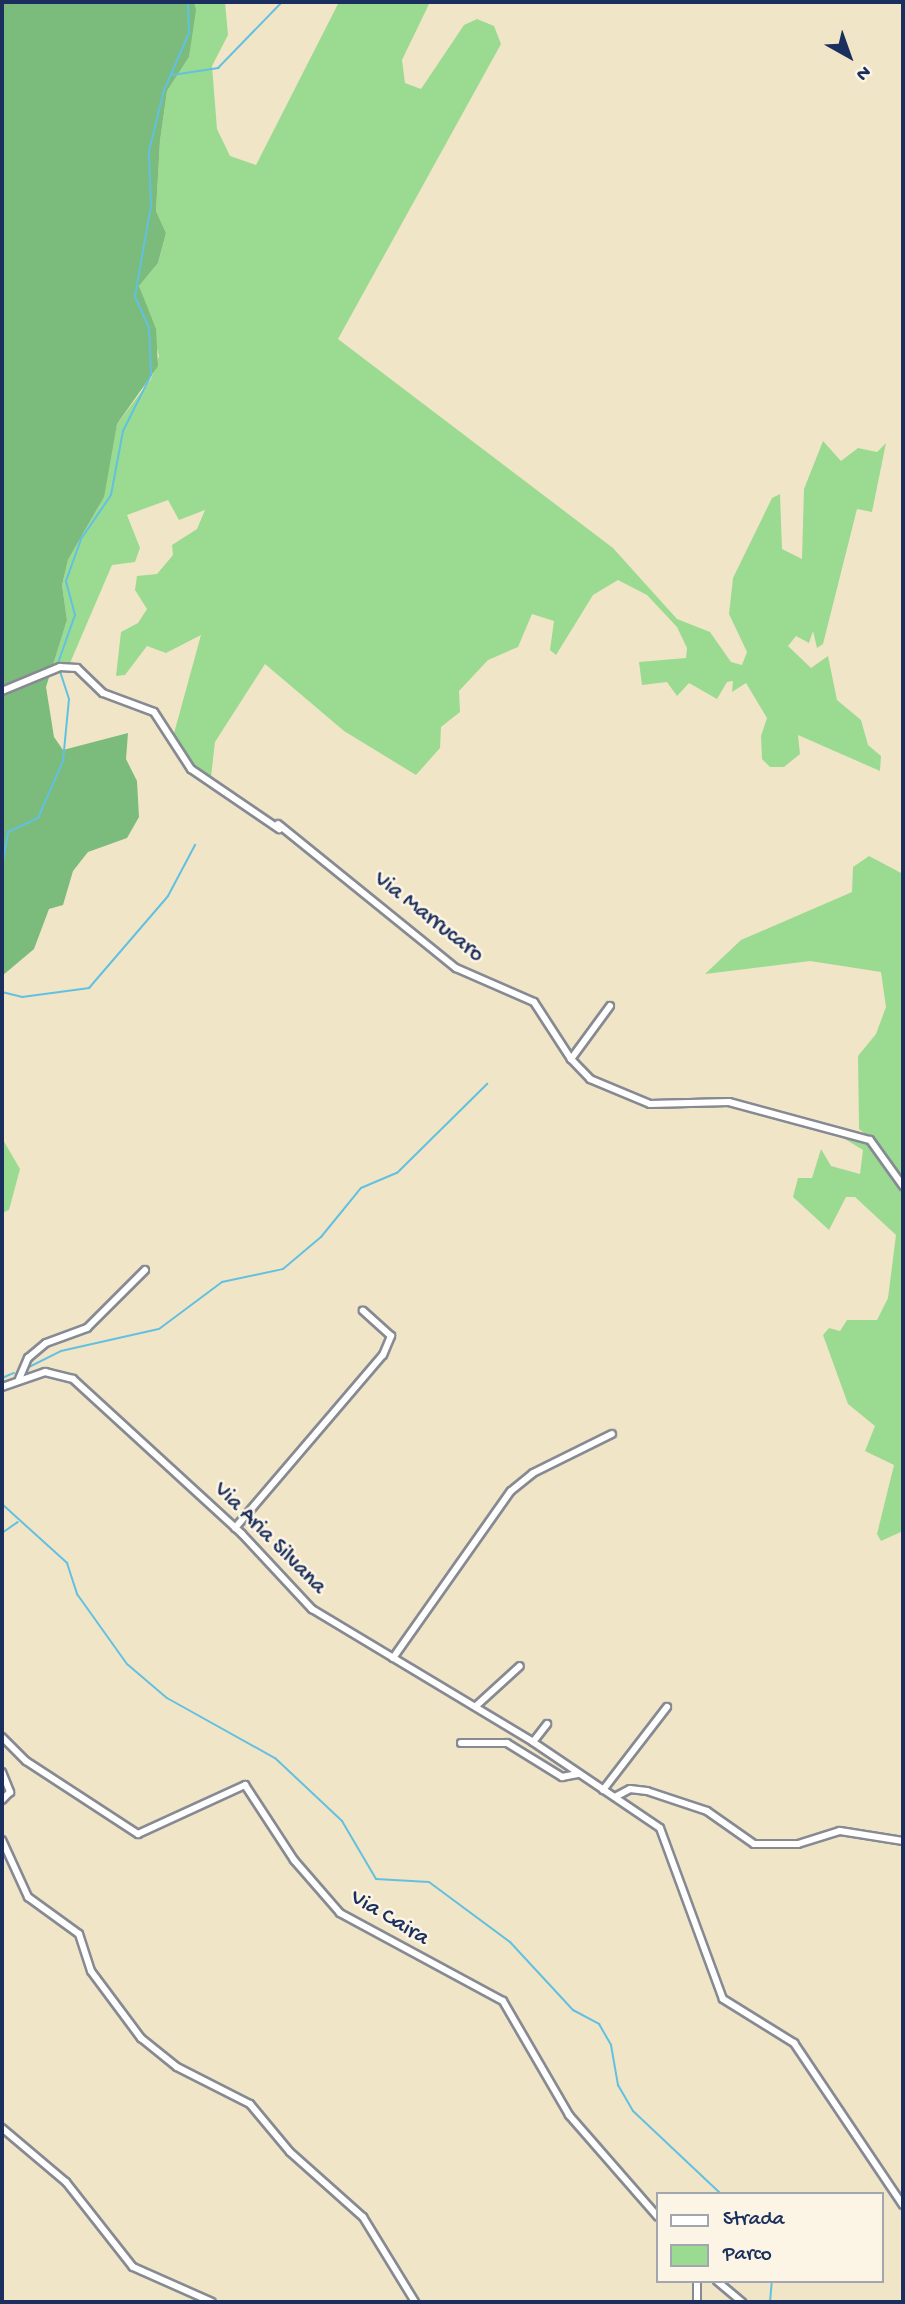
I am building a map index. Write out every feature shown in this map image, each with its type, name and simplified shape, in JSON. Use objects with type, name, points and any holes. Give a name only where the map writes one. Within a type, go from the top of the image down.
[{"type":"street","name":"Via Marrucaro","points":[[2,691],[60,667],[77,668],[103,693],[154,712],[191,769],[355,883],[456,968],[534,1002],[571,1059],[590,1079],[650,1104],[729,1102],[870,1139],[903,1186]]},
{"type":"street","name":"Via Marrucaro","points":[[278,824],[283,833]]},
{"type":"street","points":[[571,1059],[610,1006]]},
{"type":"street","points":[[19,1379],[29,1359],[46,1343],[87,1328],[145,1270]]},
{"type":"street","points":[[235,1528],[383,1355],[391,1336],[363,1311]]},
{"type":"street","name":"Via Aria Silvana","points":[[2,1387],[19,1379],[55,1372],[73,1379],[235,1528],[312,1609],[476,1706],[660,1828],[723,1999],[793,2043],[903,2205]]},
{"type":"street","points":[[393,1658],[511,1491],[533,1473],[612,1434]]},
{"type":"street","points":[[476,1706],[520,1666]]},
{"type":"street","points":[[603,1790],[667,1707]]},
{"type":"street","points":[[533,1742],[547,1724]]},
{"type":"street","name":"Via Caira","points":[[2,1737],[26,1761],[138,1834],[245,1785],[294,1860],[340,1913],[503,2001],[569,2115],[656,2215]]},
{"type":"street","name":"Via Aria Silvana","points":[[461,1743],[507,1743],[562,1777],[578,1774]]},
{"type":"street","points":[[2,1772],[10,1792],[2,1800]]},
{"type":"street","points":[[615,1797],[630,1789],[647,1791],[707,1811],[754,1844],[798,1844],[839,1831],[903,1841]]},
{"type":"street","points":[[2,1840],[29,1897],[79,1934],[90,1971],[141,2038],[177,2067],[250,2104],[290,2152],[363,2217],[415,2302]]},
{"type":"street","points":[[2,2128],[66,2182],[133,2267],[212,2302]]},
{"type":"street","points":[[697,2283],[697,2302]]},
{"type":"street","points":[[719,2283],[742,2302]]},
{"type":"green space","points":[[3,2],[194,2],[196,10],[189,57],[167,91],[160,141],[156,211],[166,233],[158,263],[139,286],[156,329],[158,366],[117,424],[104,497],[68,560],[62,585],[67,620],[46,687],[54,737],[63,750],[128,733],[126,759],[137,781],[139,817],[127,838],[88,852],[73,871],[63,905],[49,909],[34,949],[2,976]]},
{"type":"green space","points":[[194,2],[225,2],[228,35],[212,66],[217,129],[230,156],[256,165],[339,2],[430,2],[402,60],[405,83],[421,89],[464,25],[477,19],[494,26],[501,44],[338,339],[613,548],[677,619],[710,632],[731,662],[742,665],[747,652],[729,614],[733,578],[772,498],[780,494],[782,549],[802,559],[804,489],[823,441],[841,461],[858,448],[877,452],[886,443],[872,512],[857,509],[823,644],[817,648],[813,631],[809,643],[796,636],[788,646],[811,668],[828,656],[837,700],[861,720],[868,745],[881,756],[880,771],[798,735],[800,754],[784,767],[770,767],[762,759],[761,736],[767,718],[746,683],[732,692],[733,681],[727,682],[717,699],[689,683],[677,696],[667,682],[642,685],[639,662],[686,658],[687,648],[677,627],[647,595],[618,580],[593,595],[556,655],[550,650],[554,621],[532,614],[518,647],[488,660],[459,691],[460,712],[441,727],[440,748],[416,775],[344,731],[265,664],[215,742],[211,777],[191,764],[173,737],[201,635],[166,653],[147,646],[125,675],[116,676],[121,632],[138,623],[147,609],[135,590],[137,576],[157,574],[173,555],[172,545],[197,529],[205,510],[179,520],[168,500],[127,515],[140,548],[135,562],[112,565],[70,663],[52,667],[67,620],[62,585],[68,560],[99,506],[117,424],[151,379],[159,356],[139,286],[158,263],[166,233],[156,211],[160,141],[167,91],[189,57]]},
{"type":"green space","points":[[869,856],[903,874],[903,1178],[882,1147],[859,1129],[858,1056],[876,1034],[886,1007],[881,972],[810,961],[705,974],[741,940],[852,892],[853,867]]},
{"type":"green space","points":[[835,1133],[869,1142],[903,1190],[903,1531],[881,1541],[877,1534],[894,1465],[865,1451],[875,1426],[848,1404],[823,1335],[829,1328],[840,1331],[847,1320],[877,1320],[888,1298],[896,1235],[855,1197],[846,1197],[829,1230],[793,1197],[798,1178],[812,1178],[821,1149],[831,1166],[860,1174],[863,1150]]},
{"type":"green space","points":[[2,1138],[20,1169],[9,1210],[2,1213]]},
{"type":"waterway","points":[[58,663],[75,615],[66,581],[81,539],[111,495],[123,431],[151,375],[149,328],[135,296],[151,206],[149,151],[164,90],[189,33],[188,2]]},
{"type":"waterway","points":[[172,75],[218,68],[282,2]]},
{"type":"waterway","points":[[2,867],[8,832],[38,818],[63,761],[69,699],[60,671]]},
{"type":"waterway","points":[[2,992],[22,997],[89,988],[168,896],[195,845]]},
{"type":"waterway","points":[[25,1369],[61,1351],[159,1329],[222,1282],[283,1269],[321,1237],[361,1188],[397,1173],[487,1084]]},
{"type":"waterway","points":[[2,1378],[14,1373]]},
{"type":"waterway","points":[[2,1504],[67,1563],[77,1594],[127,1664],[167,1698],[275,1758],[342,1821],[376,1879],[429,1882],[510,1942],[573,2010],[599,2024],[611,2045],[618,2085],[633,2111],[719,2192]]},
{"type":"waterway","points":[[2,1533],[18,1522]]},
{"type":"waterway","points":[[770,2302],[772,2283]]}]
